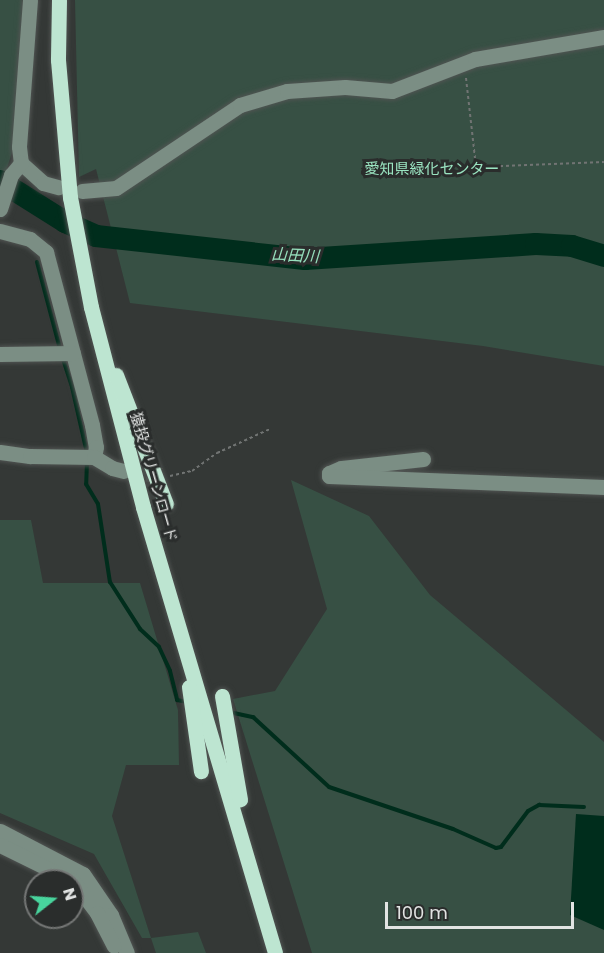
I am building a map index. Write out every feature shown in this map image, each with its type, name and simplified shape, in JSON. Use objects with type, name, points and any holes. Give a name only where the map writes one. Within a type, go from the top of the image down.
[{"type":"main road","name":"猿投グリーンロード","points":[[59,0],[58,60],[70,191],[91,307],[143,507],[275,953]]},
{"type":"main road","points":[[91,307],[166,504]]},
{"type":"main road","points":[[143,507],[189,689],[201,771]]},
{"type":"main road","points":[[222,696],[239,795],[281,953]]},
{"type":"street","points":[[0,207],[16,169],[30,0]]},
{"type":"street","points":[[16,169],[43,183],[70,191],[116,188],[240,105],[287,91],[345,87],[392,91],[464,63],[604,37]]},
{"type":"street","points":[[0,231],[30,238],[46,252],[92,424],[96,447],[94,457]]},
{"type":"street","points":[[0,354],[73,353]]},
{"type":"street","points":[[0,453],[94,457],[112,468],[124,471]]},
{"type":"street","points":[[423,459],[341,468],[329,473],[329,476],[604,488]]},
{"type":"street","points":[[0,831],[83,873],[111,915],[127,953]]},
{"type":"street","points":[[0,845],[73,882],[97,913],[118,953]]},
{"type":"path","points":[[464,63],[476,167],[604,162]]},
{"type":"path","points":[[169,477],[192,471],[217,453],[270,429]]},
{"type":"green space","points":[[0,0],[23,0],[12,152],[0,192]]},
{"type":"green space","name":"愛知県緑化センター","points":[[75,0],[604,0],[604,366],[483,346],[130,303],[96,169],[79,177]]},
{"type":"green space","points":[[291,480],[369,516],[430,595],[604,742],[604,953],[312,953],[233,699],[275,691],[327,609]]},
{"type":"green space","points":[[0,520],[31,520],[43,583],[140,583],[178,710],[179,765],[126,765],[112,816],[151,938],[142,938],[94,854],[0,813]]},
{"type":"green space","points":[[198,932],[206,953],[156,953],[151,938]]},
{"type":"shaded area","points":[[576,814],[604,816],[604,930],[570,915]]},
{"type":"waterway","name":"山田川","points":[[0,181],[65,222],[96,236],[305,259],[536,244],[572,246],[604,256]]},
{"type":"waterway","points":[[37,262],[60,349]]},
{"type":"waterway","points":[[62,356],[72,387],[87,453]]},
{"type":"waterway","points":[[87,461],[86,484],[98,504],[110,582],[140,629],[159,647],[170,671],[177,700],[187,702]]},
{"type":"waterway","points":[[229,712],[253,717],[329,787],[453,829],[496,848],[501,847],[528,811],[539,805],[584,807]]},
{"type":"tunnel","points":[[124,471],[169,476]]}]
